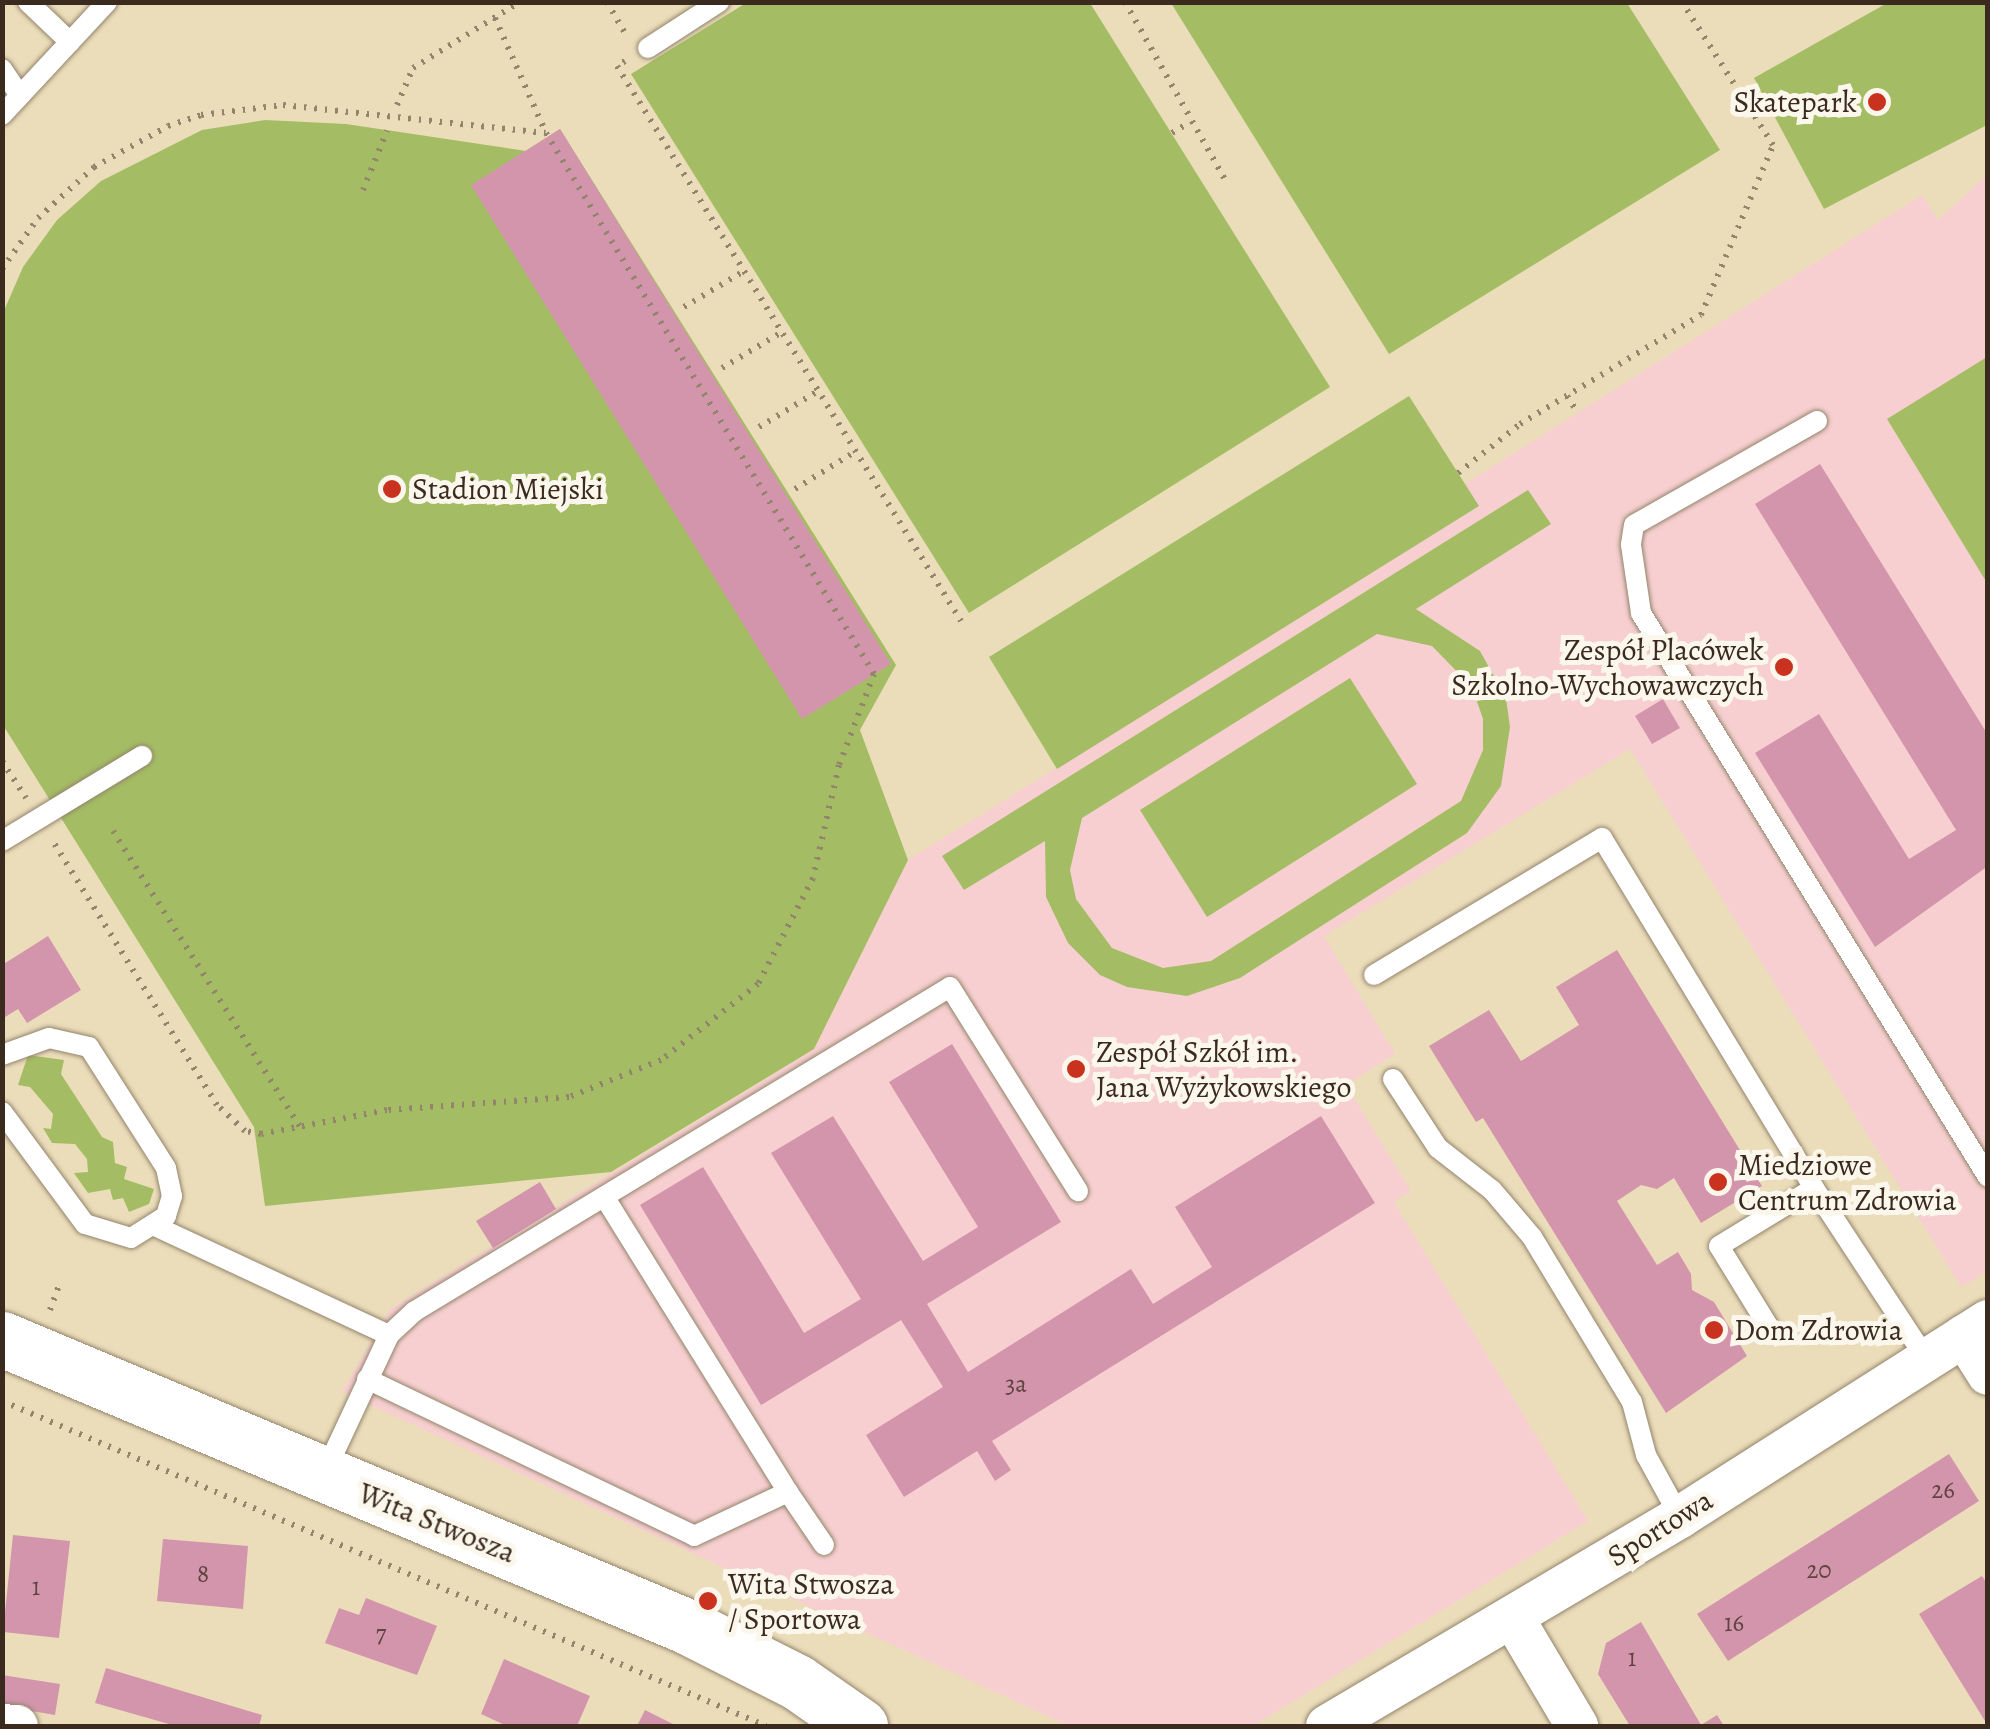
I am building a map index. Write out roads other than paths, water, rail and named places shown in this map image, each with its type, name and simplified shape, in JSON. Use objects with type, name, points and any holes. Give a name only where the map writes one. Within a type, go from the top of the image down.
[{"type":"street","name":"Sportowa","points":[[1327,1726],[1680,1517],[1976,1329]]},
{"type":"street","points":[[1976,1329],[1988,1374]]},
{"type":"street","name":"Wita Stwosza","points":[[7,1345],[686,1626],[797,1682],[860,1726]]},
{"type":"street","points":[[1513,1618],[1576,1726]]},
{"type":"street","points":[[2,1725],[17,1726]]},
{"type":"lane","points":[[28,2],[70,42]]},
{"type":"lane","points":[[2,115],[107,2]]},
{"type":"lane","points":[[648,48],[719,2]]},
{"type":"lane","points":[[2,69],[20,96]]},
{"type":"lane","points":[[1818,421],[1634,526],[1631,545],[1641,614],[1988,1178]]},
{"type":"lane","points":[[2,842],[142,756]]},
{"type":"lane","points":[[1374,975],[1602,838],[1814,1188],[1927,1360]]},
{"type":"lane","points":[[324,1476],[389,1335],[415,1311],[950,987],[1078,1191]]},
{"type":"lane","points":[[2,1055],[50,1038],[89,1047],[166,1168],[172,1196],[158,1226]]},
{"type":"lane","points":[[1393,1079],[1438,1148],[1492,1190],[1532,1237],[1632,1402],[1646,1456],[1680,1517]]},
{"type":"lane","points":[[2,1112],[85,1224],[114,1238],[158,1226],[389,1335]]},
{"type":"lane","points":[[1770,1329],[1719,1246],[1814,1188]]},
{"type":"lane","points":[[605,1198],[824,1545]]},
{"type":"lane","points":[[367,1379],[694,1536],[788,1492]]},
{"type":"place","name":"Skatepark","points":[[1877,102]]},
{"type":"place","name":"Stadion Miejski","points":[[392,489]]},
{"type":"place","name":"Zespół Placówek Szkolno-Wychowawczych","points":[[1784,667]]},
{"type":"place","name":"Zespół Szkół im. Jana Wyżykowskiego","points":[[1076,1069]]},
{"type":"place","name":"Miedziowe Centrum Zdrowia","points":[[1718,1182]]},
{"type":"place","name":"Dom Zdrowia","points":[[1714,1330]]},
{"type":"place","name":"Wita Stwosza / Sportowa","points":[[708,1601]]}]
